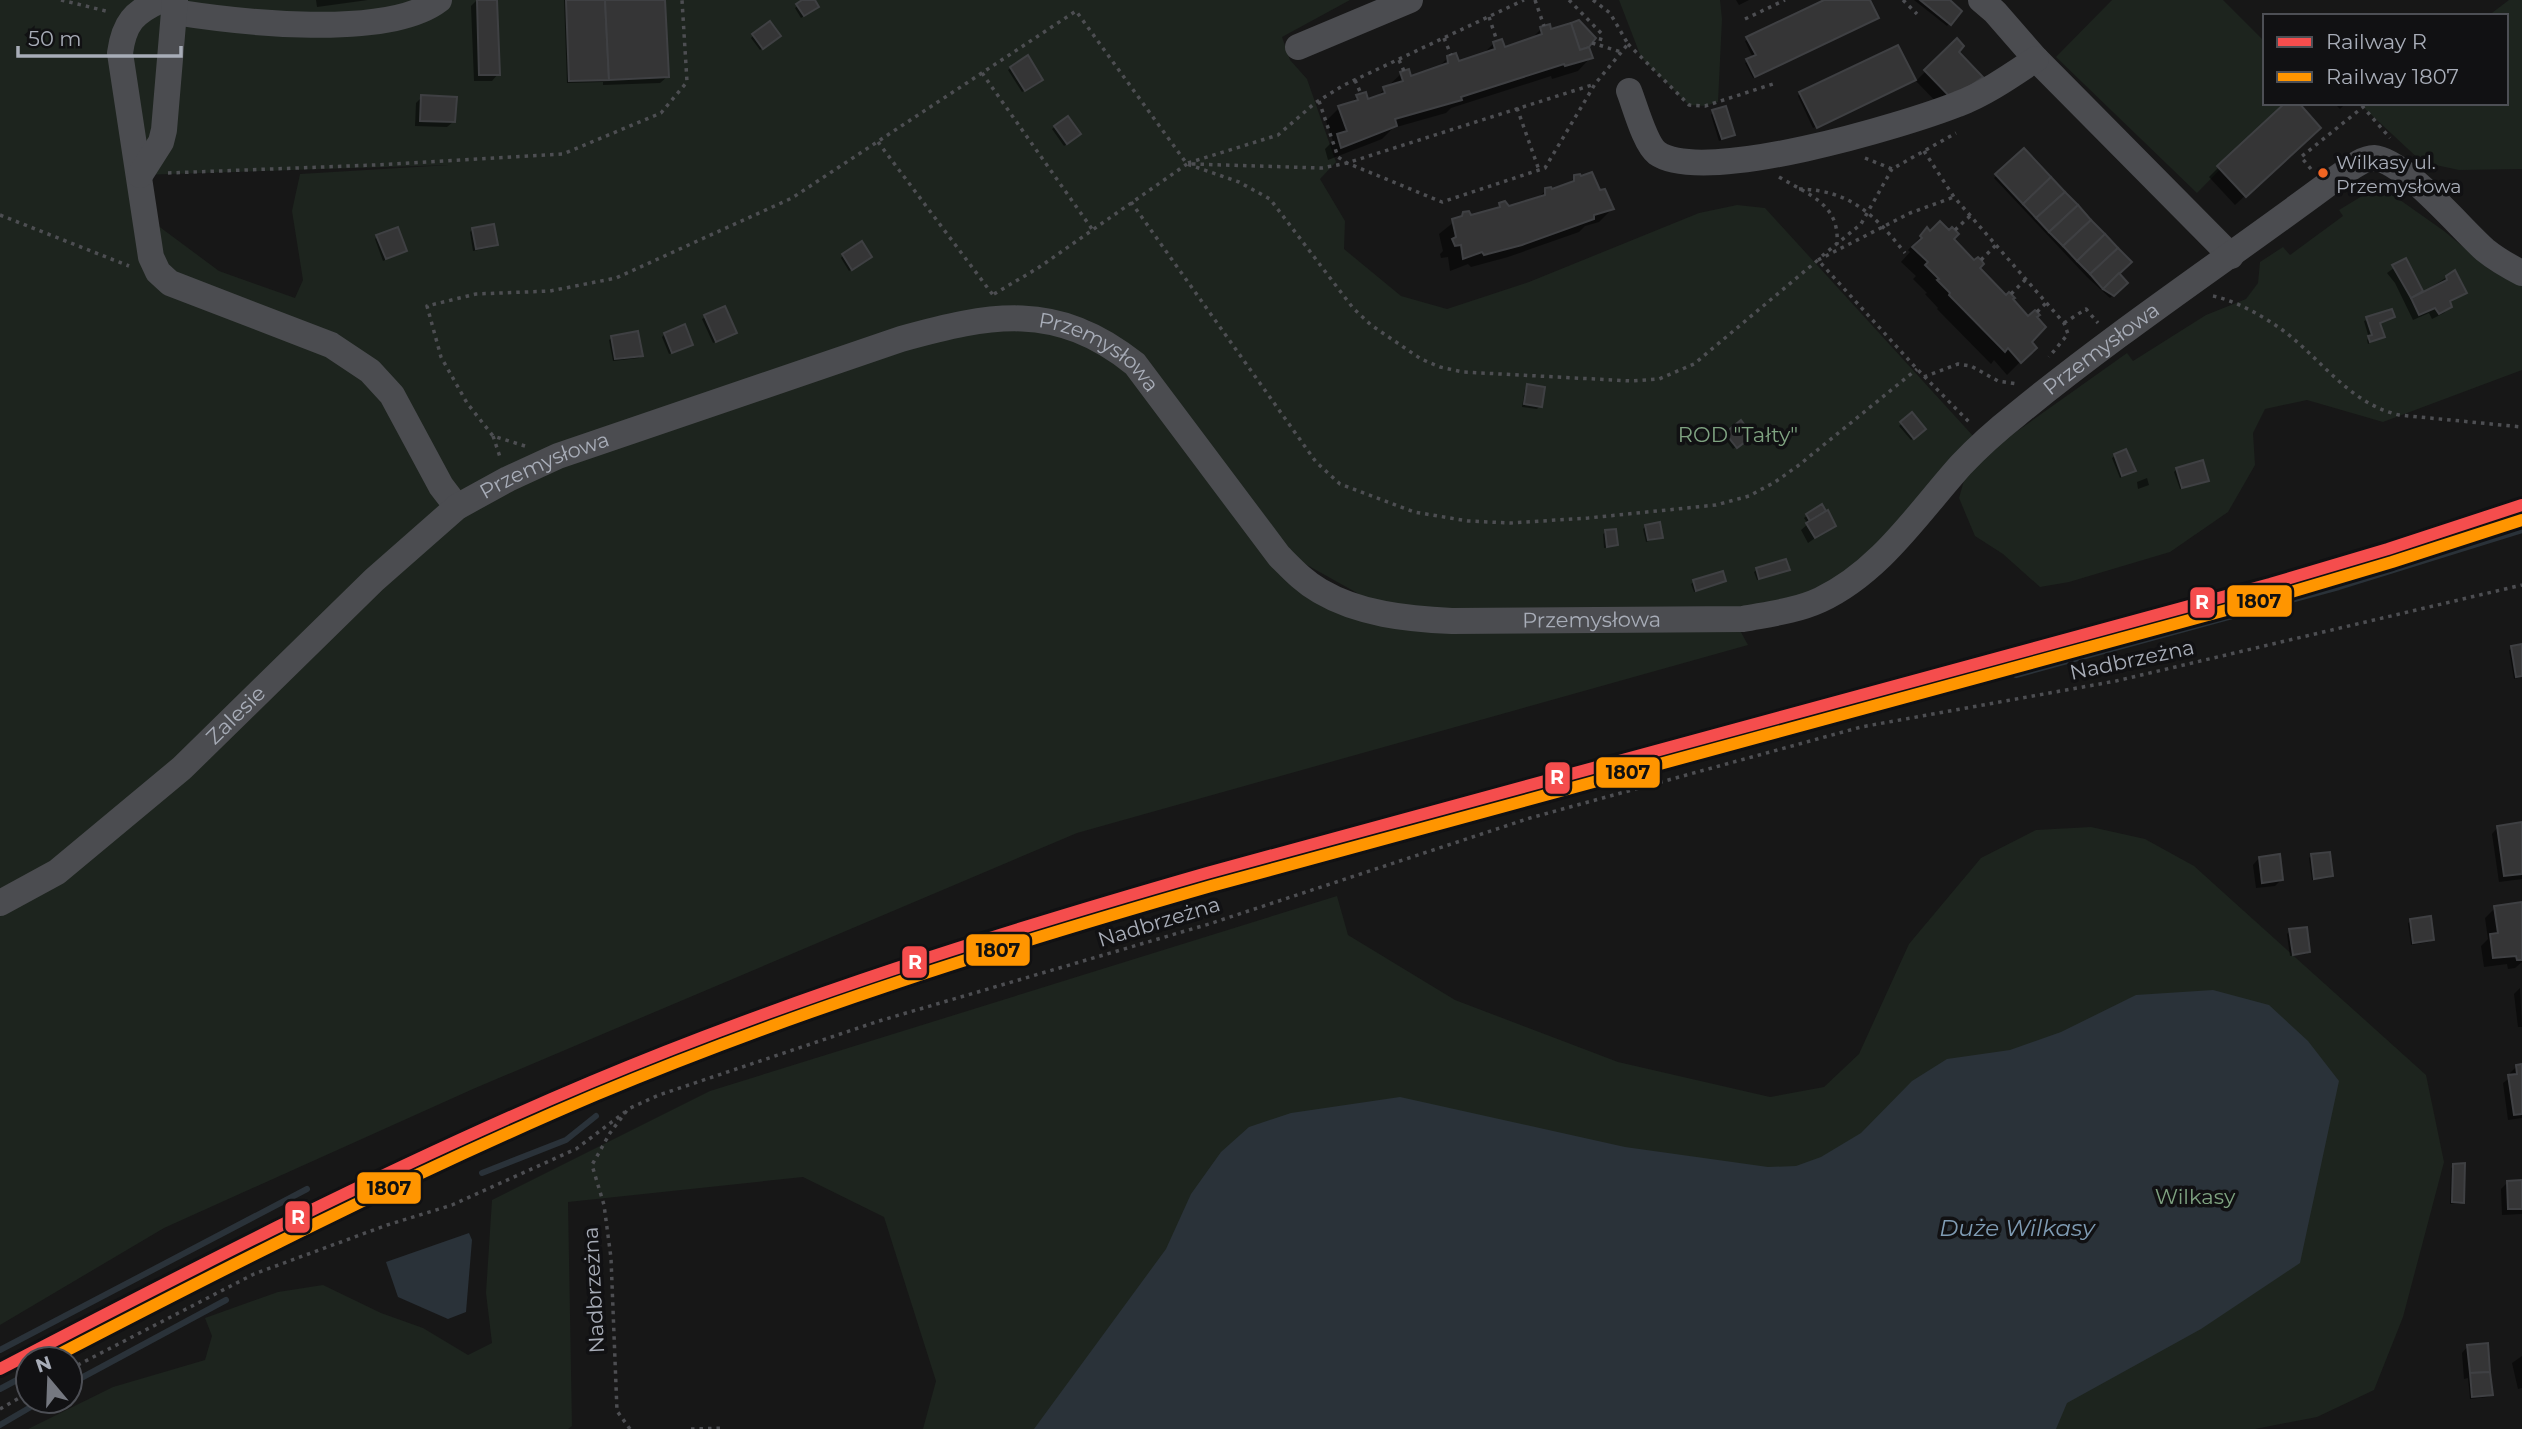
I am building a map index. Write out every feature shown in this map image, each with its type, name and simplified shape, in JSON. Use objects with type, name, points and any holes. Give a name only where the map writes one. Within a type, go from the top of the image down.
[{"type":"street","points":[[132,17],[170,4],[252,22],[304,24],[390,21],[431,6],[439,0]]},
{"type":"street","points":[[1298,47],[1410,0]]},
{"type":"street","points":[[1981,0],[1996,12],[2036,59],[2231,256]]},
{"type":"street","points":[[140,175],[160,142],[164,130],[170,4]]},
{"type":"street","name":"Przemysłowa","points":[[132,17],[122,38],[120,53],[151,257],[158,272],[170,283],[331,345],[370,371],[392,395],[441,486],[457,507],[558,456],[901,340],[954,325],[989,320],[1032,319],[1093,335],[1135,364],[1279,556],[1300,577],[1334,598],[1363,609],[1410,618],[1452,621],[1743,618],[1790,611],[1821,600],[1854,580],[1884,554],[1988,438],[2081,363],[2344,173],[2372,158],[2386,161],[2403,172],[2487,252],[2522,273]]},
{"type":"street","points":[[1629,91],[1651,148],[1660,155],[1692,161],[1735,162],[1841,142],[1959,104],[2036,59]]},
{"type":"street","name":"Zalesie","points":[[0,903],[57,872],[182,768],[374,580],[457,507]]},
{"type":"path","points":[[61,0],[132,17]]},
{"type":"path","points":[[140,175],[563,154],[661,113],[687,82],[682,0]]},
{"type":"path","points":[[878,142],[993,295],[1038,268],[1186,164],[1278,135],[1319,101],[1355,80],[1524,0]]},
{"type":"path","points":[[1535,0],[1545,26]]},
{"type":"path","points":[[1569,0],[1602,34],[1599,46]]},
{"type":"path","points":[[1593,0],[1610,13],[1628,44],[1689,104],[1705,106],[1773,84]]},
{"type":"path","points":[[1745,19],[1785,0]]},
{"type":"path","points":[[1903,0],[1917,14]]},
{"type":"path","points":[[558,456],[493,436],[467,403],[441,357],[427,306],[476,294],[550,291],[616,278],[792,198],[1076,11],[1186,164],[1239,182],[1270,199],[1353,308],[1371,325],[1421,359],[1440,367],[1464,372],[1632,381],[1659,379],[1694,364],[1861,223],[1892,169]]},
{"type":"path","points":[[1489,17],[1497,41]]},
{"type":"path","points":[[1444,38],[1451,55]]},
{"type":"path","points":[[1592,43],[1621,52]]},
{"type":"path","points":[[1319,101],[1338,157],[1442,202],[1545,168],[1595,84],[1628,44]]},
{"type":"path","points":[[1399,60],[1404,71]]},
{"type":"path","points":[[982,73],[1092,229]]},
{"type":"path","points":[[1355,80],[1361,94]]},
{"type":"path","points":[[1186,164],[1322,168],[1347,163],[1595,84]]},
{"type":"path","points":[[1517,108],[1539,170]]},
{"type":"path","points":[[1924,151],[1954,197],[2064,323],[2068,334],[2047,359]]},
{"type":"path","points":[[1772,173],[1799,188],[1832,213],[1838,233],[1837,244]]},
{"type":"path","points":[[1799,188],[1832,193],[1868,211],[1905,253]]},
{"type":"path","points":[[1818,260],[1910,213],[1954,197]]},
{"type":"path","points":[[1131,202],[1316,462],[1340,484],[1414,512],[1468,521],[1511,523],[1588,519],[1716,505],[1749,496],[1799,465],[1917,369]]},
{"type":"path","points":[[0,215],[132,267]]},
{"type":"path","points":[[1955,230],[1970,216]]},
{"type":"path","points":[[1981,260],[1996,245]]},
{"type":"path","points":[[1818,260],[1924,377],[1988,438]]},
{"type":"path","points":[[2011,294],[2026,279]]},
{"type":"path","points":[[2210,296],[2229,300],[2281,330],[2356,396],[2379,409],[2399,415],[2522,428]]},
{"type":"path","points":[[2037,312],[2046,302]]},
{"type":"path","points":[[2064,323],[2086,309]]},
{"type":"path","points":[[1924,377],[1958,364],[1971,366],[1998,381],[2020,384]]},
{"type":"path","name":"Nadbrzeżna","points":[[630,1429],[617,1411],[611,1258],[604,1205],[592,1165],[610,1133],[628,1109],[659,1095],[879,1021],[1209,925],[1543,814],[1861,727],[2116,681],[2522,585]]},
{"type":"path","points":[[84,1362],[254,1275],[387,1225],[452,1205],[576,1149],[628,1109]]},
{"type":"path","points":[[691,1429],[725,1428]]},
{"type":"green space","name":"ROD \"Tałty\"","points":[[0,0],[1350,0],[1282,37],[1290,60],[1307,79],[1336,162],[1320,179],[1345,221],[1344,249],[1401,296],[1447,309],[1529,282],[1699,213],[1737,205],[1765,208],[1974,437],[1883,544],[1842,580],[1782,604],[1731,614],[1748,645],[1077,833],[473,1089],[164,1228],[0,1325]],"holes":[[[449,165],[300,174],[292,211],[303,280],[295,298],[219,271],[149,219],[154,255],[166,276],[219,301],[186,291],[169,282],[162,277],[153,263],[147,239],[140,175]],[[1038,308],[1070,316],[989,320],[908,337],[974,312]],[[1075,318],[1088,320],[1125,344],[1198,431],[1257,519],[1291,556],[1366,598],[1436,613],[1533,611],[1666,615],[1428,620],[1363,609],[1310,592],[1279,556],[1135,364]]]},
{"type":"green space","points":[[1619,0],[1720,0],[1722,19],[1718,102],[1705,106],[1689,105],[1641,57]]},
{"type":"green space","points":[[2112,0],[2223,0],[2263,40],[2263,105],[2283,105],[2197,193],[2056,57]]},
{"type":"green space","points":[[2509,0],[2522,0],[2522,169],[2459,170],[2422,162],[2363,107],[2508,105],[2508,14],[2491,14]]},
{"type":"green space","points":[[2367,193],[2393,195],[2444,231],[2492,271],[2522,283],[2522,370],[2383,422],[2307,400],[2265,409],[2253,433],[2255,465],[2228,512],[2170,552],[2069,582],[2040,587],[2003,554],[1975,536],[1959,498],[1965,477],[1992,449],[2127,353],[2133,361],[2206,315],[2246,299],[2258,283],[2260,262],[2283,247],[2290,255],[2343,216],[2339,210]]},
{"type":"green space","name":"Wilkasy","points":[[2091,827],[2145,839],[2194,866],[2426,1075],[2444,1162],[2403,1317],[2374,1390],[2317,1417],[2255,1429],[923,1429],[936,1381],[884,1217],[803,1177],[568,1202],[572,1426],[568,1429],[28,1429],[56,1415],[84,1415],[84,1401],[113,1387],[205,1360],[212,1336],[205,1318],[278,1292],[323,1285],[381,1313],[423,1328],[468,1355],[492,1343],[486,1293],[492,1200],[710,1091],[1337,896],[1348,935],[1455,1000],[1618,1062],[1770,1097],[1824,1087],[1859,1054],[1909,944],[1981,858],[2036,830]]},
{"type":"water","name":"Duże Wilkasy","points":[[2213,990],[2269,1005],[2308,1041],[2339,1081],[2300,1263],[2201,1329],[2067,1403],[2056,1429],[1034,1429],[1166,1249],[1191,1194],[1221,1152],[1249,1127],[1291,1113],[1400,1097],[1625,1147],[1768,1167],[1796,1166],[1821,1157],[1861,1133],[1912,1081],[1947,1059],[2010,1050],[2061,1032],[2136,995]]},
{"type":"water","points":[[469,1233],[472,1240],[466,1312],[448,1319],[398,1297],[386,1262]]},
{"type":"building","points":[[477,0],[497,0],[500,75],[479,75]]},
{"type":"building","points":[[566,0],[605,0],[609,80],[569,81]]},
{"type":"building","points":[[605,0],[665,0],[669,77],[609,80]]},
{"type":"building","points":[[802,0],[815,0],[819,7],[804,16],[796,4]]},
{"type":"building","points":[[1824,0],[1870,0],[1879,18],[1755,77],[1746,59],[1756,55],[1746,37]]},
{"type":"building","points":[[1920,0],[1950,0],[1962,11],[1951,25]]},
{"type":"building","points":[[1579,20],[1596,38],[1589,47],[1580,50],[1571,23]]},
{"type":"building","points":[[770,21],[781,36],[763,49],[752,34]]},
{"type":"building","points":[[1571,23],[1580,50],[1589,47],[1593,58],[1565,66],[1564,64],[1461,97],[1462,100],[1395,119],[1397,126],[1341,148],[1337,134],[1347,131],[1338,106],[1358,100],[1356,95],[1366,92],[1368,99],[1385,93],[1383,87],[1403,81],[1400,72],[1409,69],[1411,76],[1448,63],[1447,56],[1456,53],[1459,61],[1495,49],[1493,42],[1502,39],[1505,47],[1542,34],[1540,27],[1550,24],[1551,29]]},
{"type":"building","points":[[1957,38],[1964,46],[1959,52],[1983,77],[1952,99],[1924,70]]},
{"type":"building","points":[[1898,45],[1916,80],[1817,128],[1799,92]]},
{"type":"building","points":[[1028,55],[1043,80],[1025,91],[1010,67]]},
{"type":"building","points":[[421,95],[457,97],[455,122],[420,121]]},
{"type":"building","points":[[2283,105],[2301,105],[2321,128],[2246,197],[2217,166]]},
{"type":"building","points":[[1726,106],[1735,135],[1722,139],[1712,110]]},
{"type":"building","points":[[1068,116],[1081,134],[1067,144],[1054,126]]},
{"type":"building","points":[[2024,148],[2051,177],[2023,204],[1995,174]]},
{"type":"building","points":[[1592,172],[1600,190],[1605,189],[1614,209],[1522,245],[1484,255],[1482,252],[1463,259],[1461,245],[1455,246],[1452,239],[1456,237],[1452,219],[1462,216],[1463,212],[1469,211],[1471,215],[1500,207],[1499,203],[1505,201],[1509,206],[1545,195],[1545,188],[1552,189],[1574,181],[1574,175],[1581,176]]},
{"type":"building","points":[[2051,177],[2065,192],[2036,218],[2023,204]]},
{"type":"building","points":[[2065,192],[2078,205],[2049,232],[2036,218]]},
{"type":"building","points":[[2078,205],[2091,220],[2063,246],[2049,232]]},
{"type":"building","points":[[2091,220],[2105,234],[2077,261],[2063,246]]},
{"type":"building","points":[[1940,221],[1949,230],[1952,227],[1959,234],[1954,239],[1974,260],[1978,257],[1981,260],[1984,264],[1980,268],[2006,295],[2009,292],[2015,298],[2013,299],[2028,316],[2035,310],[2040,315],[2037,317],[2046,327],[2032,342],[2037,348],[2021,363],[2008,348],[2005,352],[1949,295],[1937,280],[1939,279],[1925,265],[1928,262],[1912,247],[1922,238],[1920,236],[1927,227],[1930,231]]},
{"type":"building","points":[[494,224],[498,245],[476,249],[472,228]]},
{"type":"building","points":[[398,227],[407,251],[386,259],[376,235]]},
{"type":"building","points":[[2105,234],[2118,248],[2090,274],[2077,261]]},
{"type":"building","points":[[862,241],[872,257],[852,270],[842,254]]},
{"type":"building","points":[[2118,248],[2132,262],[2103,289],[2090,274]]},
{"type":"building","points":[[2406,258],[2423,291],[2411,298],[2392,265]]},
{"type":"building","points":[[2455,270],[2467,293],[2450,301],[2452,307],[2439,314],[2435,308],[2419,315],[2411,298],[2447,280],[2446,276]]},
{"type":"building","points":[[2119,273],[2128,283],[2114,296],[2103,289]]},
{"type":"building","points":[[725,306],[737,333],[716,342],[704,315]]},
{"type":"building","points":[[2392,309],[2395,317],[2380,323],[2385,337],[2370,342],[2368,336],[2372,335],[2366,317]]},
{"type":"building","points":[[685,324],[693,345],[672,353],[664,333]]},
{"type":"building","points":[[638,331],[643,356],[615,359],[611,336]]},
{"type":"building","points":[[1527,384],[1545,387],[1542,407],[1524,404]]},
{"type":"building","points":[[1912,412],[1926,429],[1914,439],[1900,422]]},
{"type":"building","points":[[1741,420],[1753,436],[1737,448],[1725,433]]},
{"type":"building","points":[[2126,449],[2136,471],[2122,476],[2114,454]]},
{"type":"building","points":[[2203,460],[2209,481],[2182,488],[2176,468]]},
{"type":"building","points":[[1822,504],[1826,511],[1810,521],[1806,514]]},
{"type":"building","points":[[1828,510],[1836,526],[1815,538],[1806,523]]},
{"type":"building","points":[[1660,522],[1663,538],[1648,540],[1645,525]]},
{"type":"building","points":[[1616,529],[1618,545],[1607,547],[1605,530]]},
{"type":"building","points":[[1786,559],[1790,570],[1759,579],[1756,568]]},
{"type":"building","points":[[1723,571],[1726,581],[1696,591],[1693,580]]},
{"type":"building","points":[[2522,644],[2522,676],[2516,677],[2511,646]]},
{"type":"building","points":[[2522,822],[2522,874],[2504,876],[2497,826]]},
{"type":"building","points":[[2330,852],[2333,876],[2314,879],[2311,854]]},
{"type":"building","points":[[2280,854],[2283,880],[2262,883],[2259,857]]},
{"type":"building","points":[[2522,902],[2522,960],[2517,960],[2516,956],[2493,958],[2490,934],[2498,933],[2494,906]]},
{"type":"building","points":[[2431,916],[2434,940],[2413,943],[2410,919]]},
{"type":"building","points":[[2307,927],[2310,952],[2293,955],[2289,929]]},
{"type":"building","points":[[2522,1064],[2522,1114],[2514,1115],[2508,1075],[2517,1074],[2516,1065]]},
{"type":"building","points":[[2465,1163],[2464,1203],[2452,1202],[2453,1164]]},
{"type":"building","points":[[2522,1180],[2522,1209],[2508,1209],[2507,1181]]},
{"type":"building","points":[[2488,1343],[2490,1372],[2470,1373],[2467,1345]]},
{"type":"building","points":[[2490,1372],[2493,1395],[2472,1397],[2470,1373]]},
{"type":"waterway","points":[[2016,675],[2339,587],[2522,530]]},
{"type":"waterway","points":[[482,1173],[566,1140],[596,1116]]},
{"type":"waterway","points":[[0,1350],[307,1189]]},
{"type":"waterway","points":[[84,1376],[226,1300]]},
{"type":"waterway","points":[[84,1345],[167,1301]]},
{"type":"waterway","points":[[0,1389],[14,1382]]},
{"type":"waterway","points":[[0,1425],[17,1415]]},
{"type":"rail line","name":"R","points":[[0,1369],[219,1256],[441,1148],[666,1051],[896,968],[1207,873],[2270,584],[2522,505]]},
{"type":"rail line","name":"1807","points":[[77,1345],[320,1222],[526,1125],[670,1064],[900,982],[1211,886],[2274,597],[2522,520]]},
{"type":"place","name":"Wilkasy ul. Przemysłowa","points":[[2323,173]]}]
